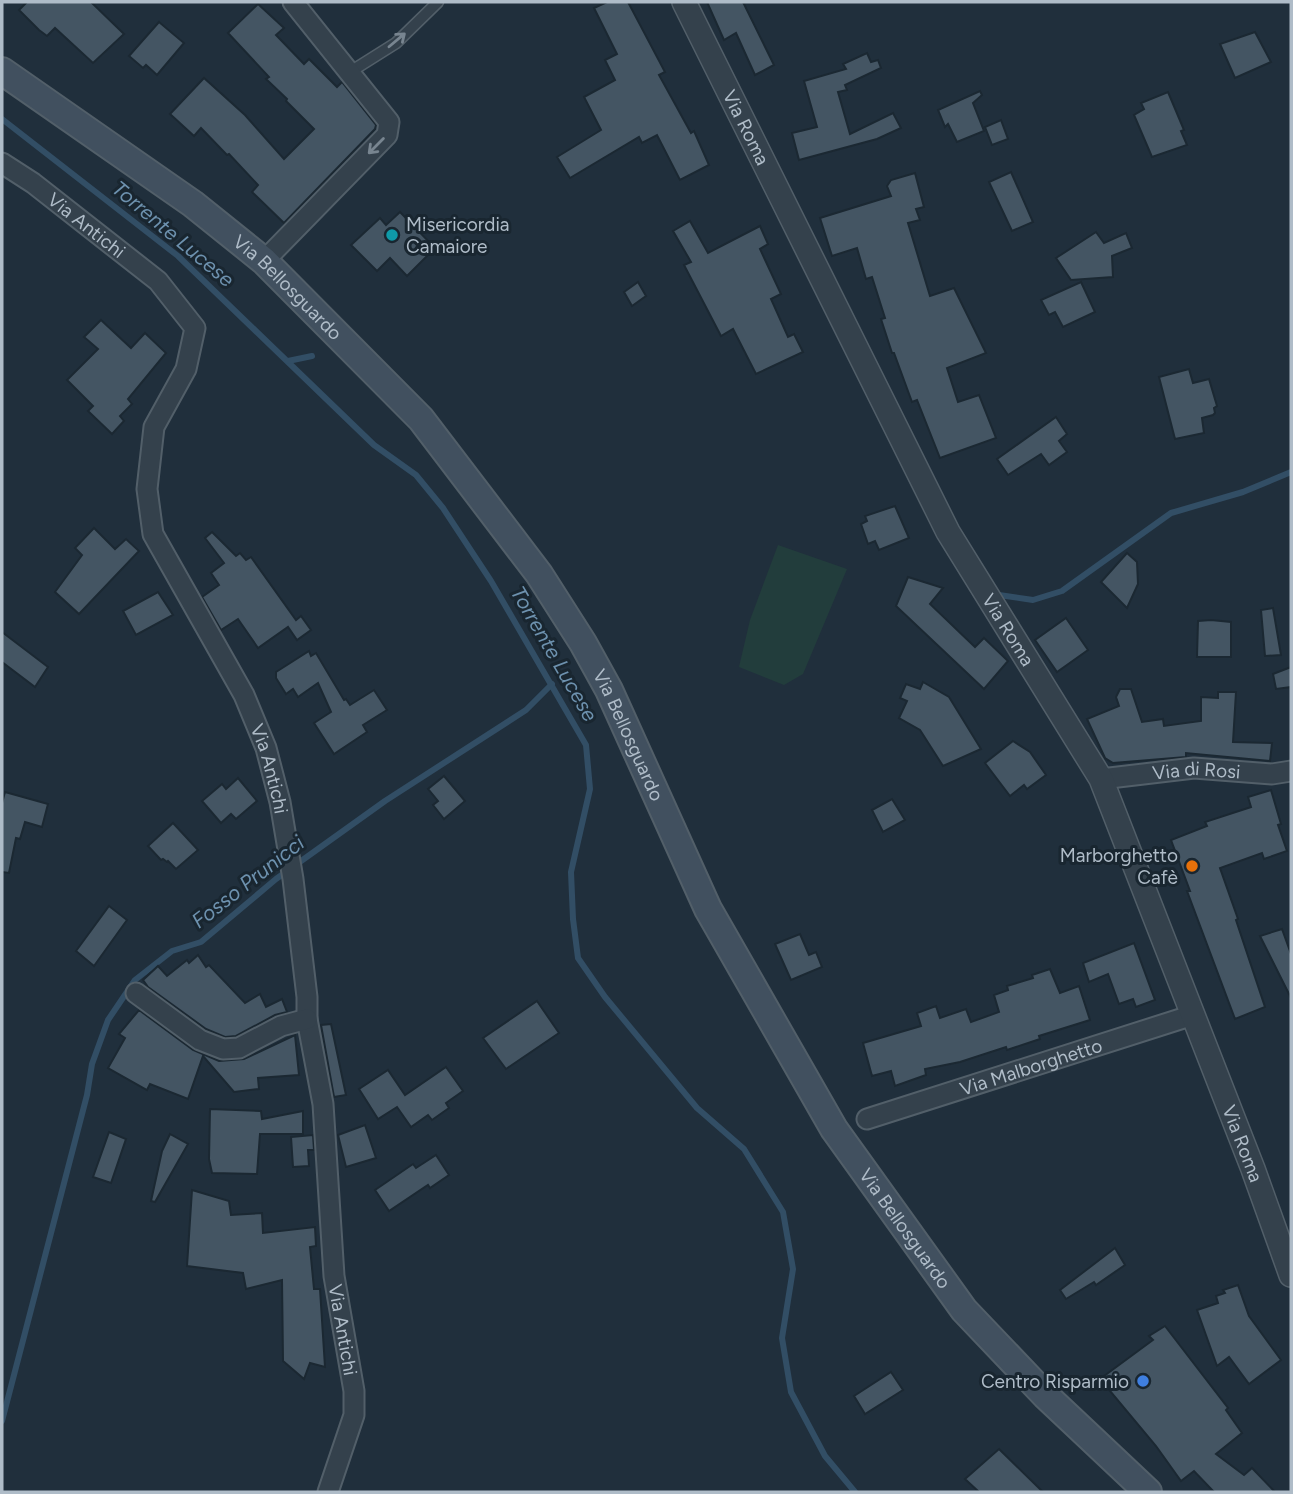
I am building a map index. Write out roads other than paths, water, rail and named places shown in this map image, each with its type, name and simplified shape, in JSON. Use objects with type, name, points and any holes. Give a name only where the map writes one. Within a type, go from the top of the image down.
[{"type":"main road","name":"Via Bellosguardo","points":[[2,71],[193,204],[264,261],[421,419],[539,574],[583,643],[609,690],[708,909],[834,1129],[964,1310],[1045,1395],[1148,1492]]},
{"type":"street","points":[[264,261],[387,135],[389,122],[293,2]]},
{"type":"street","name":"Via Roma","points":[[684,2],[948,532],[1101,779],[1291,1275]]},
{"type":"street","name":"Via Antichi","points":[[2,163],[44,191],[158,282],[195,328],[186,369],[154,427],[148,489],[153,534],[244,695],[266,748],[279,802],[293,879],[307,997],[307,1019],[323,1104],[334,1276],[354,1391],[354,1415],[328,1492]]},
{"type":"street","name":"Via di Rosi","points":[[1101,779],[1194,768],[1272,774],[1291,771]]},
{"type":"street","points":[[136,993],[200,1040],[223,1049],[239,1048],[281,1026],[307,1019]]},
{"type":"street","name":"Via Malborghetto","points":[[867,1119],[1193,1015]]},
{"type":"lane","points":[[350,72],[396,43],[438,2]]},
{"type":"waterway","name":"Torrente Lucese","points":[[2,119],[178,256],[374,445],[416,475],[443,508],[491,581],[586,745],[590,789],[571,872],[578,958],[605,997],[697,1108],[744,1149],[783,1212],[793,1269],[782,1338],[791,1392],[825,1456],[855,1492]]},
{"type":"waterway","points":[[288,361],[312,356]]},
{"type":"waterway","points":[[999,595],[1033,600],[1062,591],[1171,513],[1243,492],[1291,472]]},
{"type":"waterway","name":"Fosso Prunicci","points":[[2,1421],[87,1095],[92,1064],[108,1020],[135,980],[172,951],[201,942],[276,879],[385,801],[526,710],[552,684]]},
{"type":"place","name":"Misericordia Camaiore","points":[[392,235]]},
{"type":"place","name":"Marborghetto Cafè","points":[[1192,866]]},
{"type":"place","name":"Centro Risparmio","points":[[1143,1381]]}]
